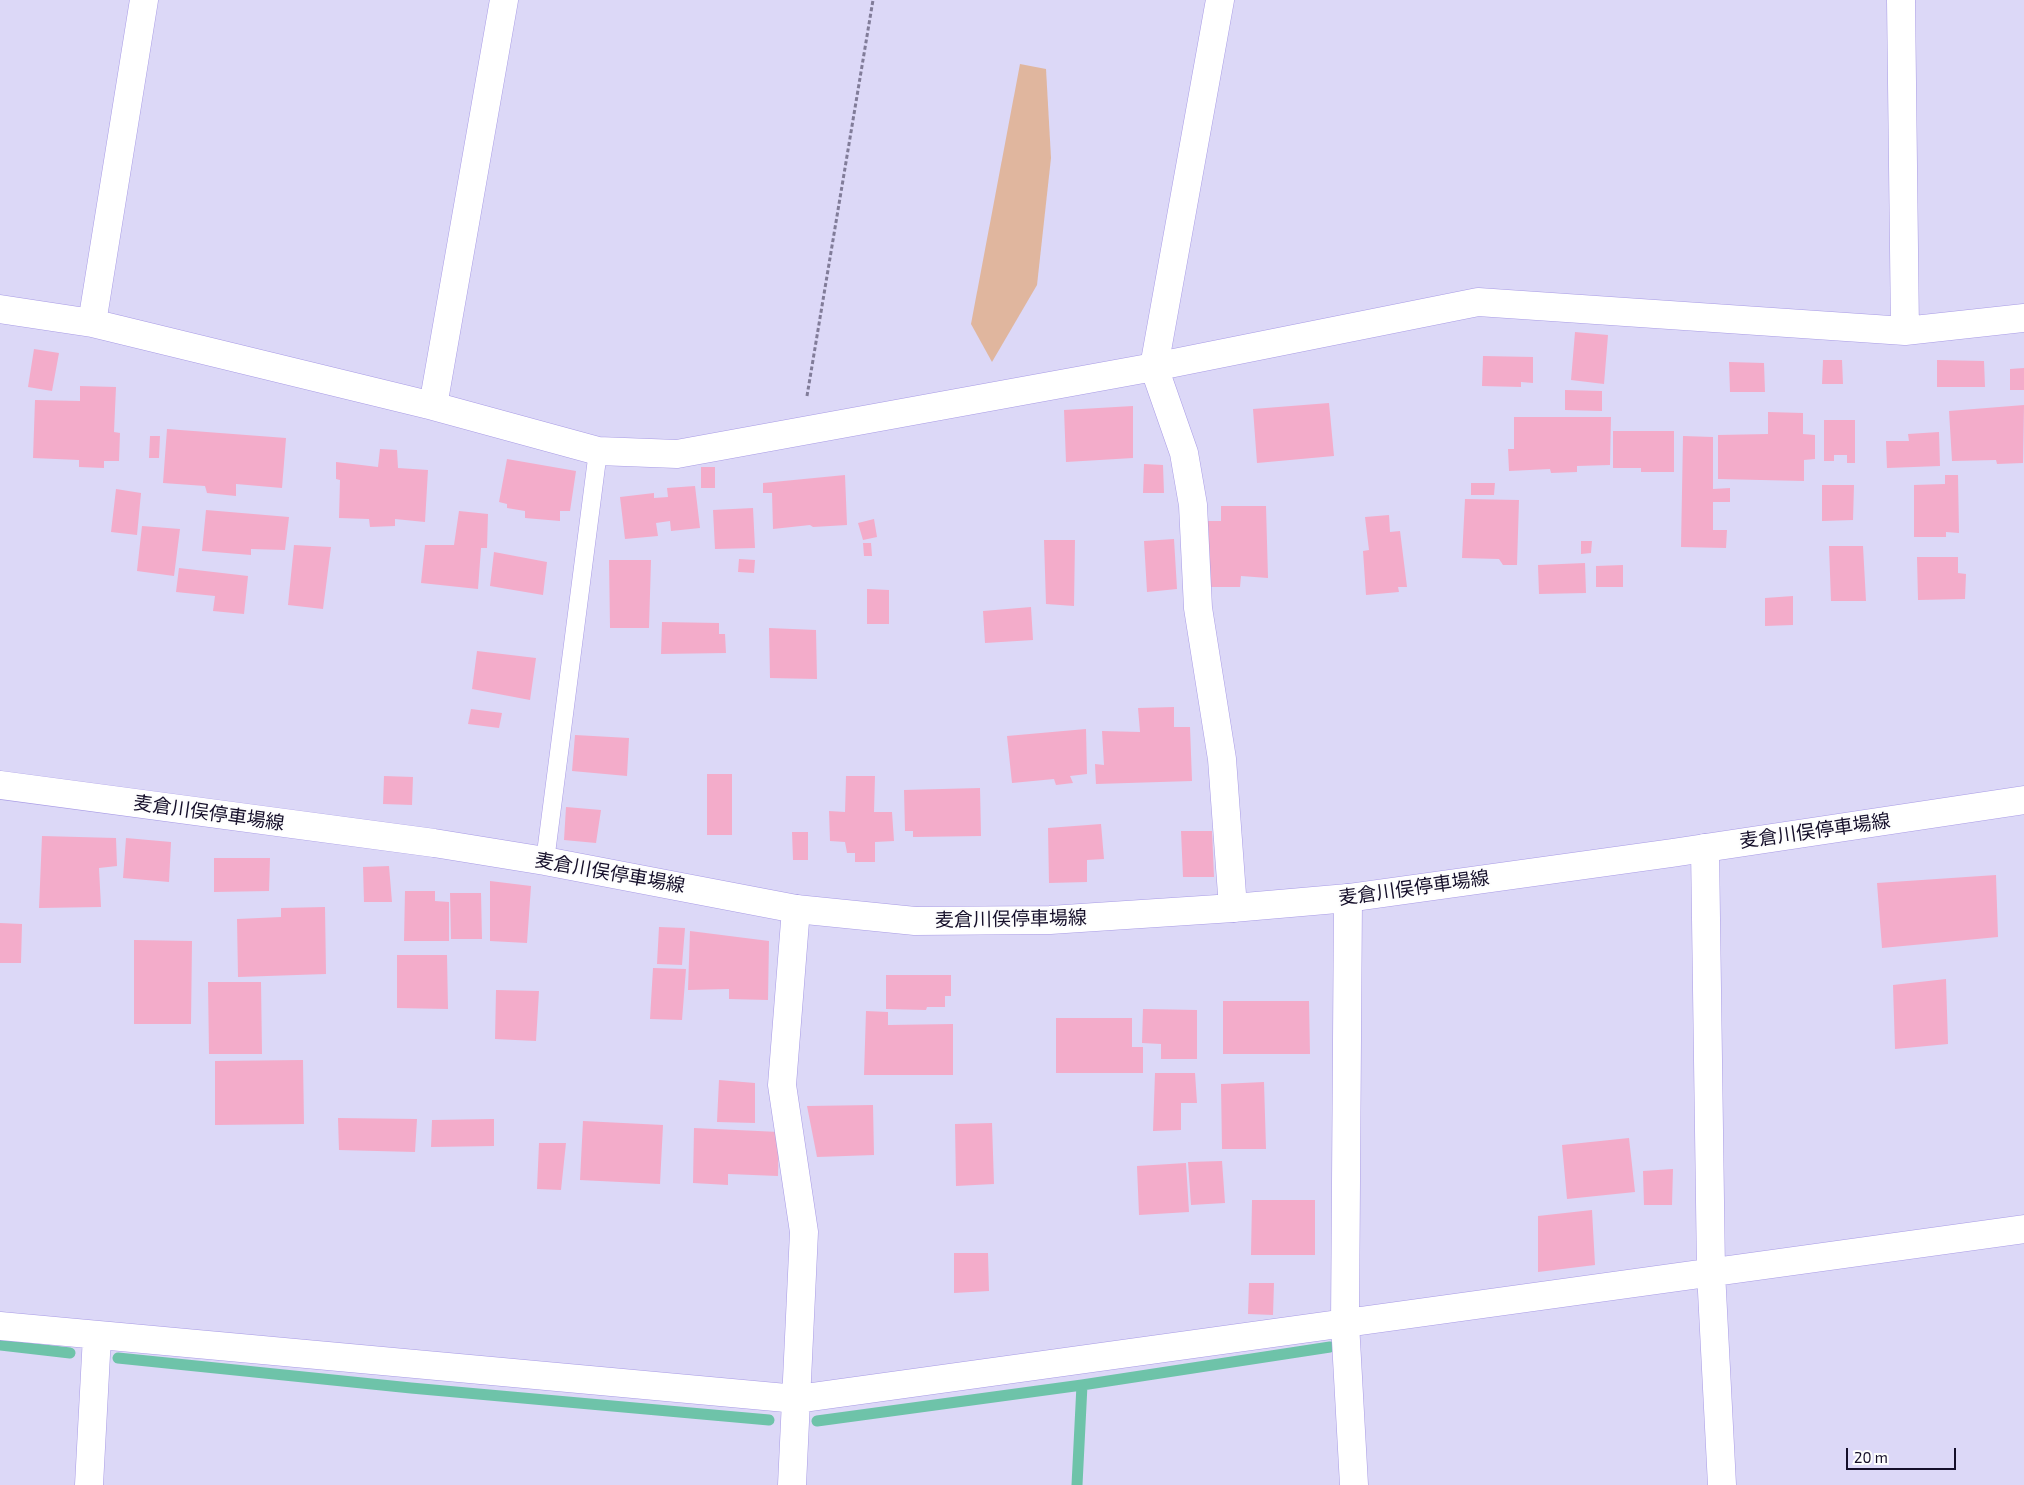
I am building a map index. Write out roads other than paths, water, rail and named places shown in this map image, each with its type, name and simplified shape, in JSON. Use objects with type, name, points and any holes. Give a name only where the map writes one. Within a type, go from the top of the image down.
[{"type":"street","points":[[92,323],[144,0]]},
{"type":"street","points":[[433,406],[504,0]]},
{"type":"street","points":[[1220,0],[1154,367],[1184,453],[1192,505],[1198,600],[1222,758],[1233,908]]},
{"type":"street","points":[[1901,0],[1905,331]]},
{"type":"street","points":[[0,309],[92,323],[433,406],[598,451],[677,454],[1154,367],[1478,302],[1905,331],[2024,318]]},
{"type":"street","name":"麦倉川俣停車場線","points":[[0,785],[434,843],[545,861],[796,909],[924,920],[1050,920],[1233,908],[1348,898],[1705,848],[2024,800]]},
{"type":"street","points":[[1705,848],[1711,1272],[1722,1485]]},
{"type":"street","points":[[1348,898],[1345,1323],[1354,1485]]},
{"type":"street","points":[[792,1485],[804,1232],[782,1085],[796,909]]},
{"type":"street","points":[[0,1326],[797,1399],[2024,1230]]},
{"type":"street","points":[[89,1485],[97,1336]]},
{"type":"lane","points":[[545,861],[598,451]]},
{"type":"waterway","points":[[0,1345],[70,1353]]},
{"type":"waterway","points":[[817,1421],[1082,1385],[1330,1347]]},
{"type":"waterway","points":[[118,1358],[411,1388],[769,1420]]},
{"type":"waterway","points":[[1077,1485],[1082,1385]]}]
